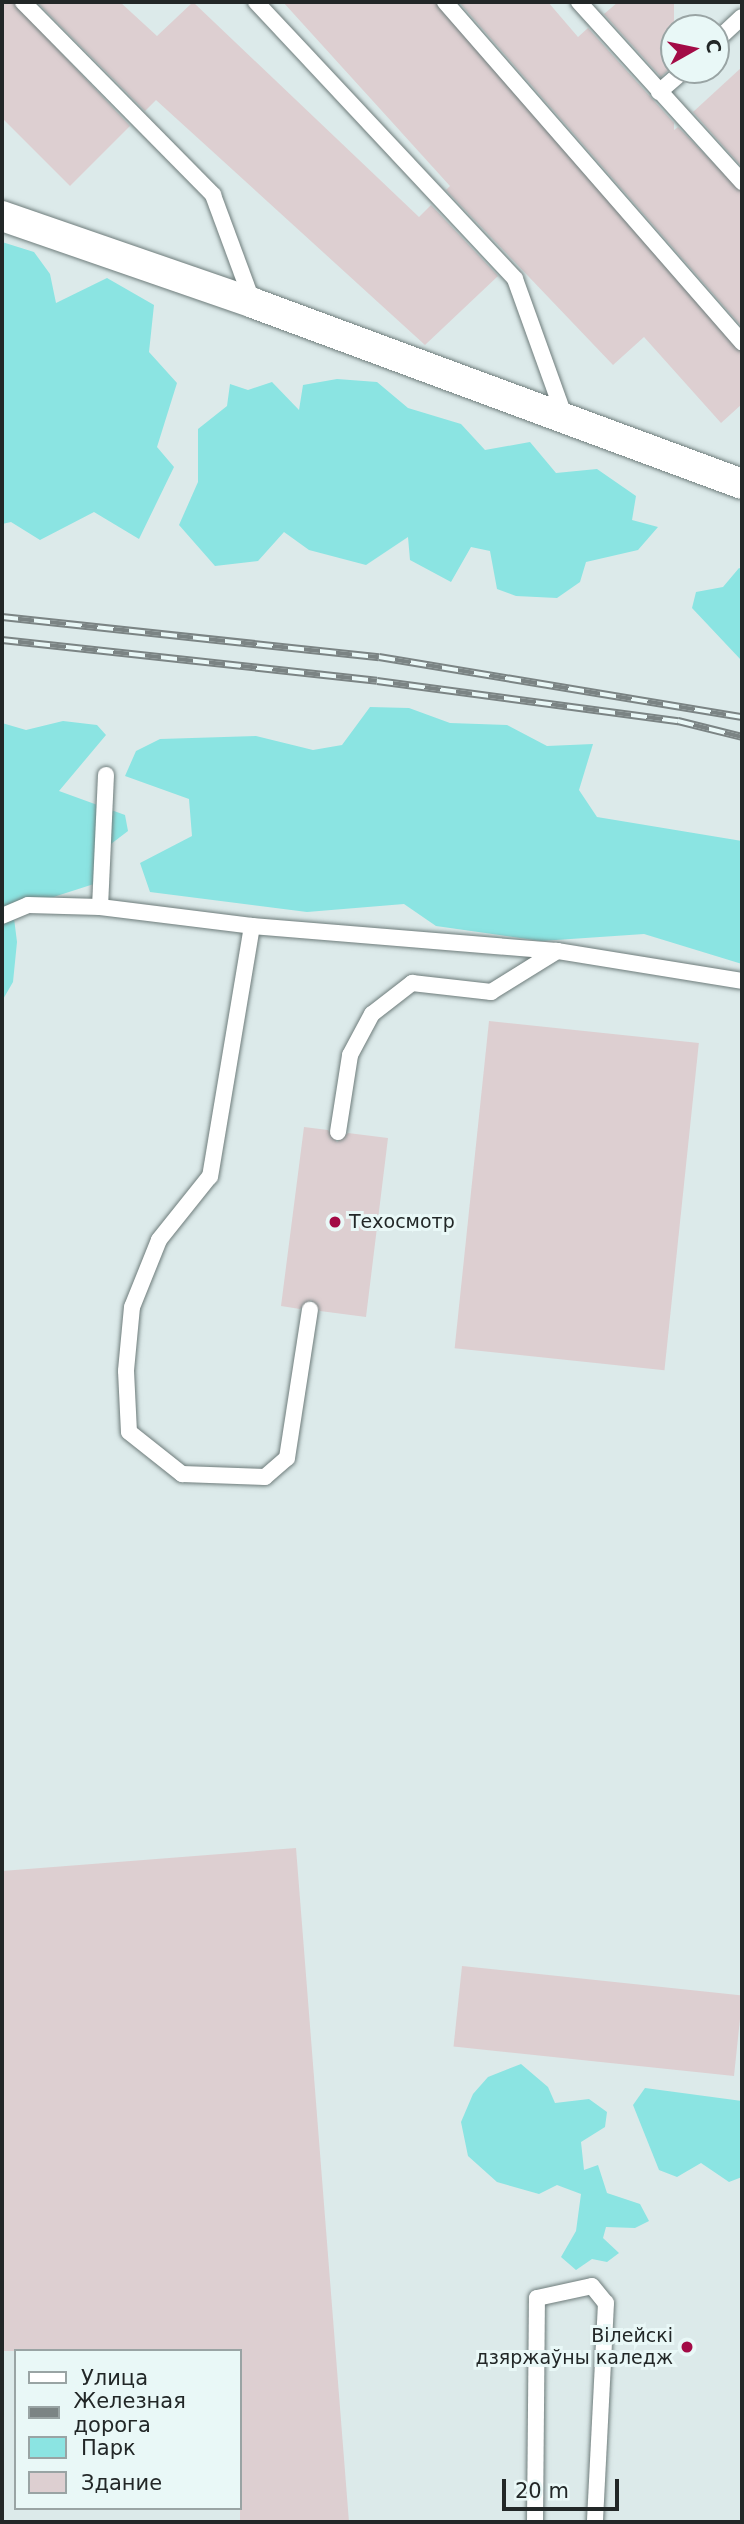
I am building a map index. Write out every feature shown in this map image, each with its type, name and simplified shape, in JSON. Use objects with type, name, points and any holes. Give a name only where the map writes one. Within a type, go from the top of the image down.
[{"type":"street","points":[[2,216],[253,303],[742,484]]},
{"type":"lane","points":[[23,2],[213,195],[253,303]]},
{"type":"lane","points":[[256,2],[515,279],[565,418]]},
{"type":"lane","points":[[445,2],[742,342]]},
{"type":"lane","points":[[579,2],[742,182]]},
{"type":"lane","points":[[659,92],[668,84]]},
{"type":"lane","points":[[100,907],[106,775]]},
{"type":"lane","points":[[2,916],[28,905],[100,907],[252,926],[557,951],[742,981]]},
{"type":"lane","points":[[252,926],[210,1176],[159,1240],[132,1307],[126,1371],[130,1432],[182,1474],[265,1477],[287,1458],[310,1310]]},
{"type":"lane","points":[[338,1132],[351,1055],[372,1014],[412,983],[491,992],[557,951]]},
{"type":"lane","points":[[535,2522],[537,2298],[592,2286],[606,2303],[595,2522]]},
{"type":"green space","points":[[2,242],[34,252],[50,274],[56,303],[107,278],[154,305],[149,352],[177,383],[157,447],[174,467],[139,539],[94,512],[40,540],[11,522],[2,524]]},
{"type":"green space","points":[[337,379],[377,382],[408,408],[461,424],[485,450],[530,442],[556,473],[597,469],[636,496],[632,520],[658,527],[638,550],[586,562],[580,582],[557,598],[516,596],[497,589],[490,551],[471,547],[451,582],[410,560],[408,537],[366,565],[309,550],[284,532],[258,561],[215,566],[179,525],[198,482],[198,429],[227,406],[230,384],[248,390],[272,382],[299,410],[303,385]]},
{"type":"green space","points":[[739,568],[742,569],[741,660],[692,608],[696,592],[723,587]]},
{"type":"green space","points":[[370,707],[409,708],[450,723],[507,725],[547,746],[593,744],[579,790],[597,817],[742,841],[742,964],[644,934],[541,941],[436,926],[404,904],[307,912],[150,892],[140,863],[192,836],[189,799],[125,776],[136,751],[160,739],[256,736],[313,750],[342,745]]},
{"type":"green space","points":[[63,721],[97,725],[106,735],[59,791],[125,815],[128,831],[103,850],[97,883],[13,910],[17,942],[13,982],[2,1001],[2,723],[26,730]]},
{"type":"green space","points":[[521,2064],[548,2087],[555,2103],[589,2099],[607,2112],[605,2127],[581,2142],[584,2170],[598,2165],[607,2193],[640,2204],[649,2221],[635,2228],[606,2227],[603,2238],[619,2253],[607,2262],[592,2259],[576,2270],[561,2257],[576,2231],[581,2194],[557,2185],[539,2194],[497,2182],[468,2156],[461,2122],[473,2094],[488,2077]]},
{"type":"green space","points":[[645,2088],[742,2101],[742,2177],[729,2182],[701,2163],[677,2177],[659,2170],[633,2105]]},
{"type":"building","points":[[2,2],[13,2],[130,126],[70,186],[2,118]]},
{"type":"building","points":[[37,2],[120,2],[157,36],[193,2],[419,217],[431,205],[498,276],[425,345],[156,100],[145,111]]},
{"type":"building","points":[[283,2],[435,2],[742,353],[742,404],[721,423],[644,337],[613,365],[446,190],[450,186]]},
{"type":"building","points":[[459,2],[548,2],[578,37],[588,28],[674,123],[674,130],[678,127],[742,192],[742,327]]},
{"type":"building","points":[[618,2],[674,2],[674,14],[660,14],[660,76],[604,14]]},
{"type":"building","points":[[742,67],[742,167],[693,112],[723,84],[730,84],[730,78]]},
{"type":"building","points":[[489,1021],[699,1043],[664,1370],[455,1348]]},
{"type":"building","name":"Техосмотр","points":[[304,1127],[328,1130],[337,1142],[348,1133],[388,1138],[366,1317],[320,1311],[311,1300],[300,1309],[281,1306]]},
{"type":"building","points":[[296,1848],[349,2522],[240,2522],[242,2349],[2,2351],[2,1871]]},
{"type":"building","points":[[462,1966],[742,1995],[734,2076],[454,2047]]},
{"type":"railway","points":[[2,617],[379,657],[742,717]]},
{"type":"railway","points":[[2,640],[377,681],[678,721],[742,737]]},
{"type":"place","name":"Техосмотр","points":[[335,1222]]},
{"type":"place","name":"Вілейскі дзяржаўны каледж","points":[[687,2347]]}]
